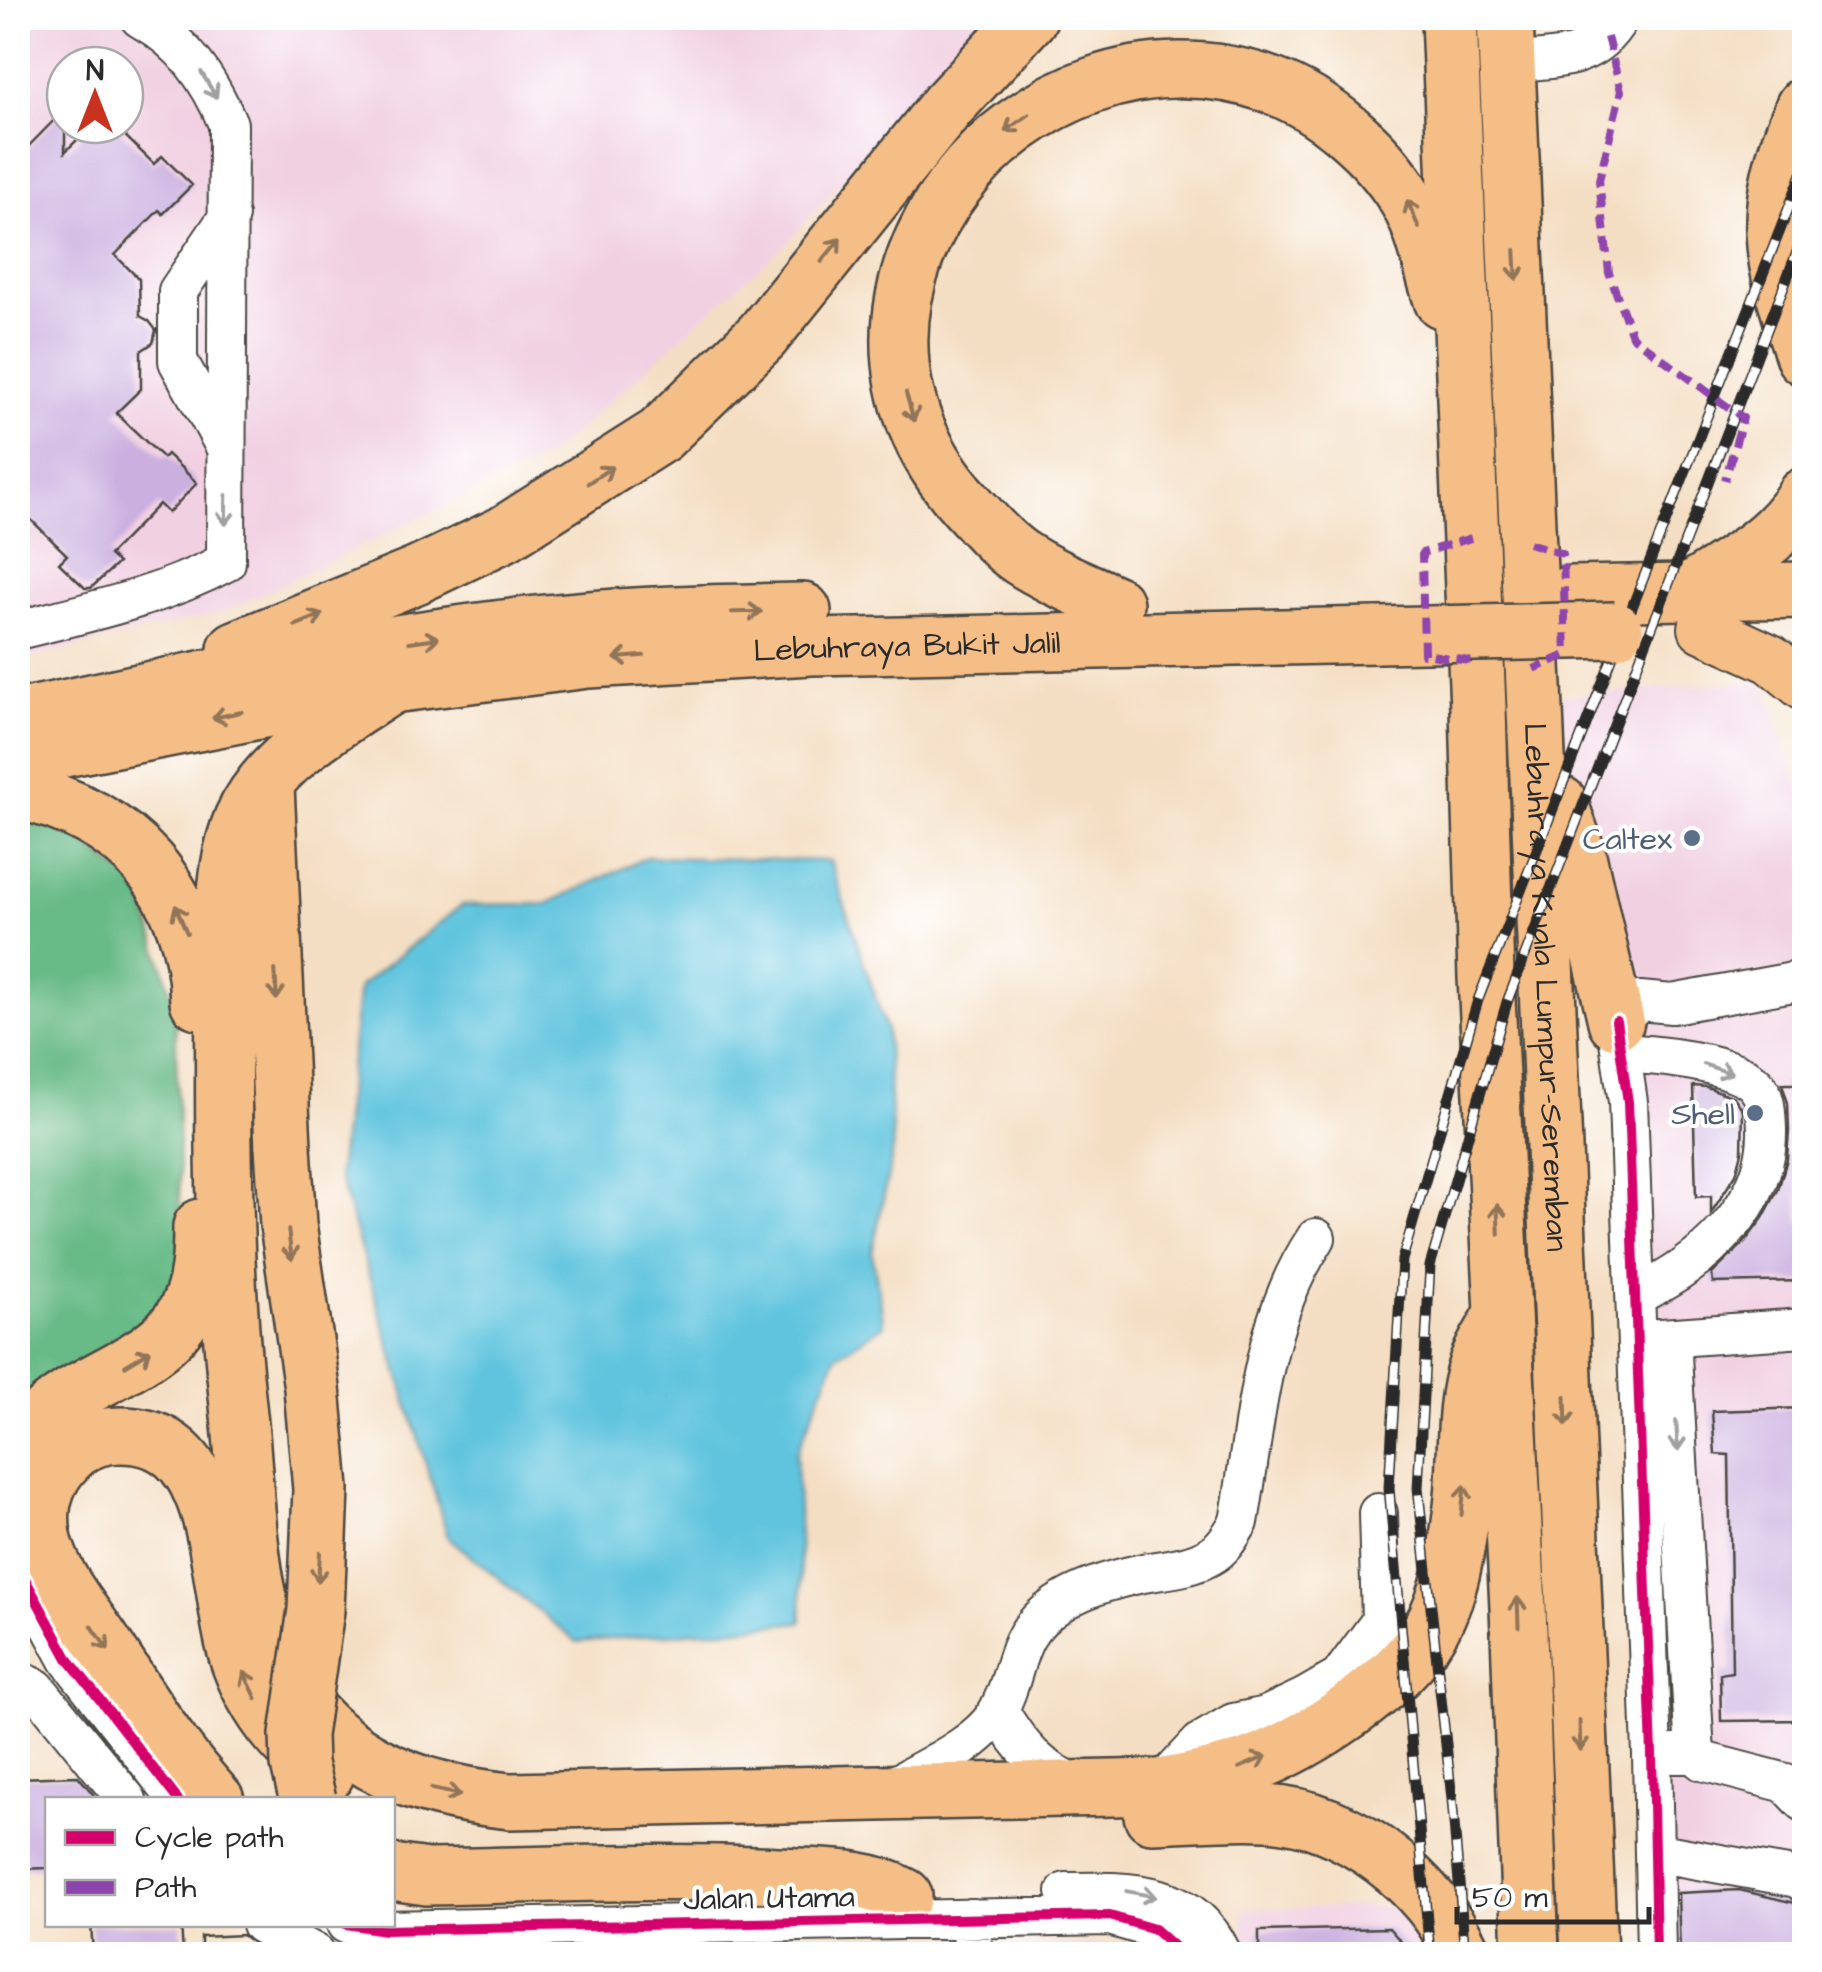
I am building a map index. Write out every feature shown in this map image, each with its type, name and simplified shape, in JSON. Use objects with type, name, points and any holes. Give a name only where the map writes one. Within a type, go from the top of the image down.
[{"type":"highway","points":[[122,695],[418,575],[504,534],[660,435],[762,336],[948,106],[1029,18]]},
{"type":"highway","name":"Lebuhraya Kuala Lumpur–Seremban","points":[[1449,18],[1486,978],[1531,1954]]},
{"type":"highway","name":"Lebuhraya Kuala Lumpur–Seremban","points":[[1506,40],[1589,1954]]},
{"type":"highway","points":[[1115,604],[1018,556],[982,522],[952,489],[920,438],[903,380],[900,321],[917,244],[940,201],[975,160],[1012,126],[1074,88],[1126,71],[1232,71],[1304,100],[1351,136],[1406,198],[1444,304],[1462,336]]},
{"type":"highway","points":[[1804,106],[1782,161],[1773,216],[1780,285],[1804,358]]},
{"type":"highway","points":[[1696,610],[1738,561],[1796,511],[1804,496]]},
{"type":"highway","name":"Lebuhraya Bukit Jalil","points":[[1696,610],[1804,590]]},
{"type":"highway","name":"Lebuhraya Bukit Jalil","points":[[18,718],[388,646],[588,618],[1115,604],[1377,617]]},
{"type":"highway","name":"Lebuhraya Bukit Jalil","points":[[18,758],[392,684],[674,653],[1377,617],[1615,611],[1696,610],[1804,627]]},
{"type":"highway","points":[[249,1543],[228,1280],[224,911],[228,866],[244,814],[266,783],[316,736],[392,684]]},
{"type":"highway","points":[[1539,766],[1565,812],[1619,1038]]},
{"type":"highway","points":[[266,783],[288,1225],[312,1388],[321,1489],[320,1572],[298,1735],[299,1764],[307,1797]]},
{"type":"highway","points":[[18,790],[54,799],[108,825],[157,873],[182,920],[198,984],[200,1208],[198,1271],[186,1311],[175,1327],[149,1351],[65,1399],[48,1413],[21,1449],[18,1466]]},
{"type":"highway","points":[[18,1466],[43,1434],[85,1413],[127,1408],[164,1414],[202,1438],[222,1465],[249,1543],[266,1623],[292,1688],[314,1717],[371,1764],[429,1788],[510,1801],[1159,1787],[1251,1765],[1305,1737],[1348,1712],[1403,1667],[1429,1632],[1451,1575],[1458,1538],[1470,1399],[1478,1363],[1502,1316]]},
{"type":"highway","points":[[214,1797],[162,1732],[48,1552],[42,1508],[48,1482],[67,1456],[100,1436],[134,1436],[158,1442],[184,1460],[196,1476],[212,1525],[232,1639],[254,1694],[270,1724],[288,1744],[312,1765],[362,1797]]},
{"type":"highway","points":[[395,1813],[449,1830],[514,1836],[1268,1812],[1318,1824],[1370,1848],[1424,1896],[1462,1954]]},
{"type":"highway","points":[[395,1873],[427,1878],[754,1874],[880,1883],[875,1924],[395,1902]]},
{"type":"main road","points":[[1696,610],[1804,686]]},
{"type":"street","points":[[18,630],[150,595],[226,562],[228,124],[214,89],[192,58],[166,33],[140,18]]},
{"type":"street","points":[[1506,40],[1574,56],[1608,38],[1619,18]]},
{"type":"street","points":[[227,451],[178,361],[178,291],[229,216]]},
{"type":"street","points":[[1804,982],[1672,1004],[1640,1001],[1619,1038],[1628,1102],[1636,1296],[1654,1339],[1695,1754],[1702,1761],[1786,1783],[1804,1802]]},
{"type":"street","points":[[1619,1038],[1648,1054],[1720,1068],[1754,1082],[1766,1103],[1767,1150],[1740,1214],[1689,1266],[1636,1296]]},
{"type":"street","points":[[882,1792],[980,1734],[999,1711],[1019,1647],[1035,1624],[1058,1604],[1092,1587],[1185,1566],[1212,1556],[1227,1542],[1239,1522],[1264,1371],[1279,1312],[1297,1266],[1316,1238]]},
{"type":"street","points":[[1654,1339],[1804,1328]]},
{"type":"street","points":[[1654,1339],[1652,1754],[1656,1954]]},
{"type":"street","points":[[1159,1787],[1200,1742],[1233,1724],[1266,1716],[1339,1678],[1381,1621],[1378,1514]]},
{"type":"street","points":[[18,1566],[70,1660],[176,1797]]},
{"type":"street","points":[[18,1680],[36,1688],[125,1797]]},
{"type":"street","points":[[999,1711],[1016,1738],[1043,1768],[1056,1777],[1093,1788]]},
{"type":"street","points":[[1652,1754],[1695,1754]]},
{"type":"street","points":[[1654,1852],[1798,1878],[1804,1883]]},
{"type":"street","name":"Jalan Utama","points":[[366,1927],[385,1930],[875,1924],[1130,1890],[1166,1900],[1194,1915],[1222,1954]]},
{"type":"street","points":[[1672,1906],[1674,1954]]},
{"type":"street","name":"Jalan Utama","points":[[875,1924],[972,1936],[1110,1916],[1154,1929],[1182,1954]]},
{"type":"street","points":[[267,1927],[316,1954]]},
{"type":"shaded area","points":[[18,18],[983,18],[788,242],[548,456],[224,612],[18,661]]},
{"type":"shaded area","points":[[1764,681],[1804,802],[1804,1954],[1673,1954],[1643,1089],[1558,696]]},
{"type":"shaded area","points":[[1399,1906],[1421,1954],[1245,1954],[1243,1909]]},
{"type":"shaded area","points":[[1141,1943],[1154,1954],[872,1954],[872,1950]]},
{"type":"green space","points":[[18,823],[66,828],[139,886],[175,1007],[182,1284],[142,1339],[18,1418]]},
{"type":"water","points":[[647,857],[830,861],[886,1029],[893,1151],[872,1253],[884,1325],[836,1356],[796,1454],[802,1622],[577,1642],[448,1537],[338,1174],[359,987],[462,905],[547,904]]},
{"type":"building","points":[[45,129],[45,145],[65,145],[65,152],[72,145],[135,145],[154,164],[162,156],[192,185],[163,214],[159,210],[115,255],[139,279],[140,316],[156,330],[153,343],[141,351],[141,389],[116,413],[163,458],[167,454],[197,483],[168,513],[159,504],[109,555],[118,563],[91,588],[85,588],[59,563],[67,555],[18,507],[18,157]]},
{"type":"building","points":[[1782,1084],[1796,1084],[1804,1281],[1713,1283],[1712,1274],[1744,1243],[1778,1190],[1787,1159],[1789,1131],[1788,1103]]},
{"type":"building","points":[[1693,1086],[1734,1097],[1743,1110],[1742,1152],[1736,1174],[1711,1213],[1711,1196],[1696,1197]]},
{"type":"building","points":[[1804,1408],[1804,1720],[1721,1721],[1720,1674],[1732,1672],[1729,1455],[1715,1454],[1712,1411]]},
{"type":"building","points":[[78,1776],[93,1794],[94,1797],[45,1797],[45,1868],[18,1869],[18,1778]]},
{"type":"building","points":[[1739,1890],[1795,1903],[1797,1954],[1680,1954],[1678,1893]]},
{"type":"building","points":[[91,1927],[181,1927],[183,1954],[93,1954]]},
{"type":"building","points":[[1389,1928],[1412,1954],[1259,1954],[1259,1931]]},
{"type":"building","points":[[242,1935],[268,1954],[201,1954],[201,1937]]},
{"type":"railway","points":[[1430,1954],[1389,1488],[1402,1260],[1478,1000],[1804,169]]},
{"type":"railway","points":[[1465,1954],[1418,1488],[1430,1266],[1507,1002],[1804,234]]},
{"type":"marked path","points":[[1607,37],[1621,91],[1599,180],[1609,273],[1632,336],[1743,418],[1725,480]]},
{"type":"marked path","points":[[1471,538],[1422,553],[1424,654],[1476,662]]},
{"type":"marked path","points":[[1529,543],[1563,554],[1566,655],[1534,669]]},
{"type":"cycle path","points":[[1616,1021],[1628,1102],[1656,1954]]},
{"type":"cycle path","points":[[18,1566],[69,1660],[176,1797]]},
{"type":"cycle path","points":[[366,1927],[385,1930],[1110,1916],[1154,1929],[1182,1954]]},
{"type":"place","name":"Caltex","points":[[1692,838]]},
{"type":"place","name":"Shell","points":[[1755,1113]]}]
